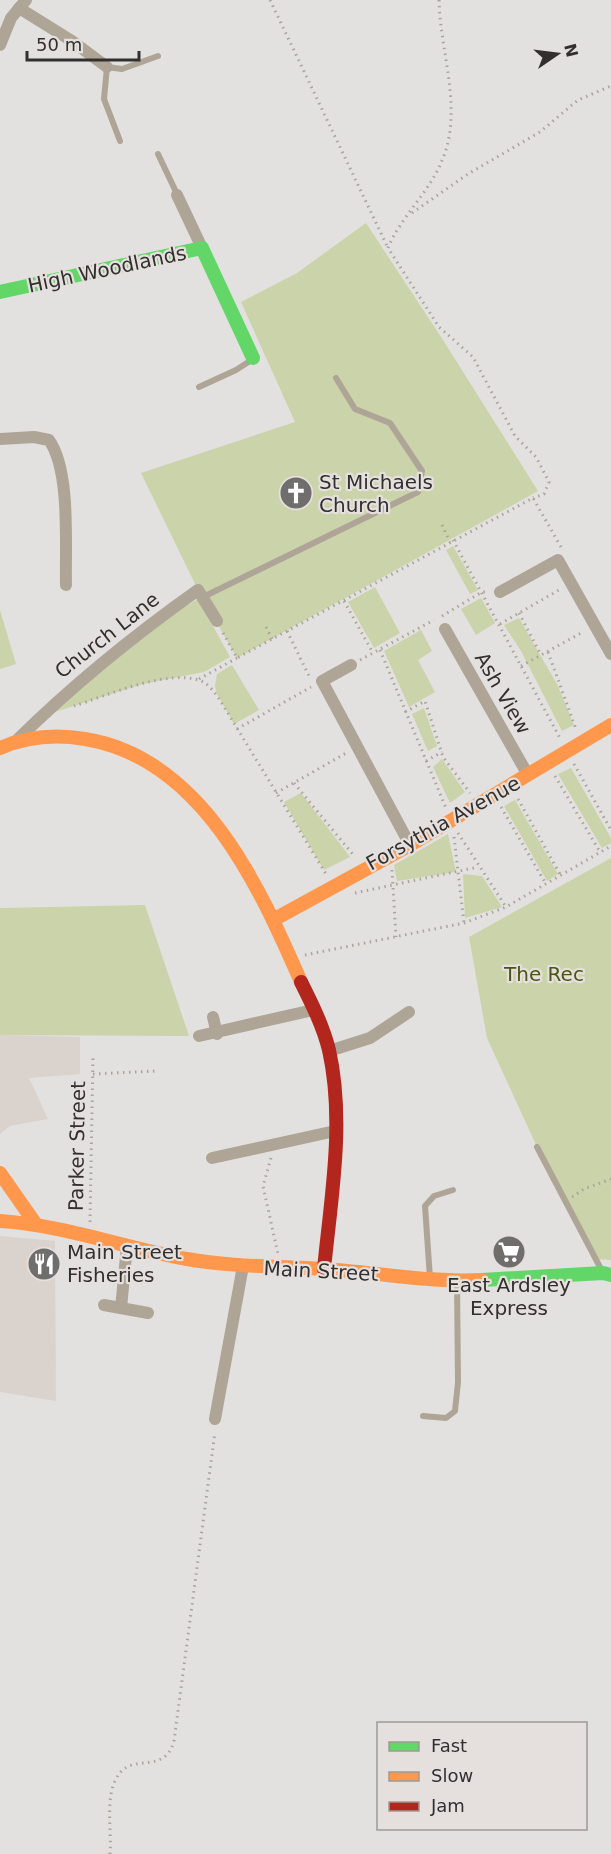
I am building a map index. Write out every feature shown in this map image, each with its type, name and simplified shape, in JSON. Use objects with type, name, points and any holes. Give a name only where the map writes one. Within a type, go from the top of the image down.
[{"type":"street","points":[[0,45],[11,18],[22,4],[107,67]]},
{"type":"street","points":[[177,195],[202,249]]},
{"type":"street","name":"High Woodlands","points":[[0,292],[202,249],[253,358]]},
{"type":"street","points":[[0,439],[34,437],[49,440],[57,451],[63,480],[66,585]]},
{"type":"street","points":[[500,592],[558,560],[611,654]]},
{"type":"street","name":"Church Lane","points":[[17,740],[65,693],[130,638],[198,590],[202,597]]},
{"type":"street","points":[[202,597],[217,621]]},
{"type":"street","name":"Ash View","points":[[445,629],[528,775]]},
{"type":"street","points":[[351,665],[322,681],[410,845]]},
{"type":"street","name":"Forsythia Avenue","points":[[273,920],[363,868],[410,845],[611,725]]},
{"type":"street","points":[[0,748],[17,740],[54,735],[87,736],[125,747],[154,763],[207,813],[231,846],[273,920],[329,1051],[336,1103],[324,1269]]},
{"type":"street","points":[[199,1036],[217,1034],[313,1010]]},
{"type":"street","points":[[329,1051],[370,1038],[409,1012]]},
{"type":"street","points":[[213,1017],[217,1034]]},
{"type":"street","points":[[212,1158],[335,1131]]},
{"type":"street","points":[[0,1173],[35,1223]]},
{"type":"street","name":"Main Street","points":[[0,1221],[35,1223],[127,1246],[243,1266],[324,1269],[457,1281],[607,1274]]},
{"type":"street","points":[[121,1308],[127,1246]]},
{"type":"street","points":[[215,1419],[243,1266]]},
{"type":"street","points":[[104,1305],[148,1313]]},
{"type":"lane","points":[[120,141],[104,99],[107,67],[122,69],[158,56]]},
{"type":"lane","points":[[158,154],[177,195]]},
{"type":"lane","points":[[199,387],[236,370],[253,358]]},
{"type":"lane","points":[[202,597],[418,492],[422,471],[390,423],[355,409],[336,378]]},
{"type":"lane","points":[[537,1147],[607,1274]]},
{"type":"lane","points":[[430,1279],[425,1206],[434,1196],[453,1190]]},
{"type":"lane","points":[[423,1416],[446,1418],[455,1411],[458,1382],[457,1281]]},
{"type":"path","points":[[198,680],[452,541],[544,494],[549,482],[536,457],[515,436],[473,357],[439,327],[388,248],[270,0]]},
{"type":"path","points":[[388,248],[394,233],[410,214],[443,159],[453,118],[440,27],[439,0]]},
{"type":"path","points":[[410,214],[468,174],[540,132],[578,100],[611,86]]},
{"type":"path","points":[[533,498],[562,549],[558,560]]},
{"type":"path","points":[[442,525],[482,592],[611,830]]},
{"type":"path","points":[[499,624],[571,583]]},
{"type":"path","points":[[351,665],[482,592],[500,592]]},
{"type":"path","points":[[344,601],[373,653]]},
{"type":"path","points":[[519,613],[542,655]]},
{"type":"path","points":[[217,621],[237,658]]},
{"type":"path","points":[[521,666],[594,626]]},
{"type":"path","points":[[266,627],[272,639]]},
{"type":"path","points":[[237,729],[314,686],[287,631]]},
{"type":"path","points":[[380,650],[451,820],[478,867],[506,907]]},
{"type":"path","points":[[548,652],[581,742]]},
{"type":"path","points":[[64,709],[142,684],[171,679],[198,680],[211,688],[333,885],[356,894],[478,867]]},
{"type":"path","points":[[405,712],[425,701],[442,752],[478,804]]},
{"type":"path","points":[[276,793],[357,747]]},
{"type":"path","points":[[426,761],[442,752]]},
{"type":"path","points":[[547,763],[600,852]]},
{"type":"path","points":[[294,783],[363,868]]},
{"type":"path","points":[[511,785],[561,876]]},
{"type":"path","points":[[494,795],[546,885]]},
{"type":"path","points":[[451,820],[464,923]]},
{"type":"path","points":[[291,958],[464,923],[506,907],[611,846]]},
{"type":"path","points":[[390,854],[396,938]]},
{"type":"path","name":"Parker Street","points":[[90,1236],[93,1056]]},
{"type":"path","points":[[93,1074],[156,1071]]},
{"type":"path","points":[[275,1145],[263,1186],[281,1269]]},
{"type":"path","points":[[566,1202],[584,1189],[611,1179]]},
{"type":"path","points":[[110,1854],[111,1800],[116,1778],[131,1764],[168,1756],[174,1741],[215,1419]]},
{"type":"shaded area","points":[[0,1035],[80,1037],[80,1074],[29,1078],[48,1119],[10,1126],[0,1134]]},
{"type":"shaded area","points":[[0,1236],[55,1241],[56,1401],[0,1392]]},
{"type":"green space","points":[[366,223],[538,491],[237,658],[198,590],[141,473],[295,422],[241,302],[297,273]]},
{"type":"green space","points":[[453,546],[478,590],[470,594],[446,550]]},
{"type":"green space","points":[[375,587],[400,633],[374,648],[348,602]]},
{"type":"green space","points":[[481,598],[495,623],[476,635],[461,609]]},
{"type":"green space","points":[[198,599],[230,657],[204,672],[143,684],[55,712],[57,705],[161,621]]},
{"type":"green space","points":[[0,610],[16,664],[0,669]]},
{"type":"green space","points":[[519,618],[558,686],[574,725],[562,731],[521,651],[504,625]]},
{"type":"green space","points":[[421,630],[432,651],[418,660],[435,692],[409,707],[384,651]]},
{"type":"green space","points":[[232,665],[259,710],[234,724],[215,686],[217,674]]},
{"type":"green space","points":[[424,708],[437,746],[428,751],[412,714]]},
{"type":"green space","points":[[442,759],[465,792],[450,803],[433,767]]},
{"type":"green space","points":[[571,768],[611,838],[611,843],[602,848],[558,774]]},
{"type":"green space","points":[[301,793],[350,857],[324,870],[284,802]]},
{"type":"green space","points":[[515,800],[558,874],[547,881],[504,806]]},
{"type":"green space","points":[[448,834],[456,872],[397,881],[394,865]]},
{"type":"green space","name":"The Rec","points":[[611,858],[611,1260],[595,1259],[537,1147],[487,1038],[469,937]]},
{"type":"green space","points":[[463,874],[482,876],[502,907],[465,918]]},
{"type":"green space","points":[[145,905],[189,1036],[0,1035],[0,908]]},
{"type":"traffic: fast","points":[[0,292],[202,248],[253,358]]},
{"type":"traffic: fast","points":[[482,1280],[603,1273],[611,1275]]},
{"type":"traffic: slow","points":[[273,920],[410,845],[611,725]]},
{"type":"traffic: slow","points":[[0,748],[42,737],[85,739],[126,751],[162,771],[194,799],[221,832],[245,868],[266,906],[301,982]]},
{"type":"traffic: slow","points":[[0,1173],[35,1223]]},
{"type":"traffic: slow","points":[[0,1221],[47,1227],[204,1262],[343,1270],[442,1280],[482,1280]]},
{"type":"traffic: jam","points":[[301,982],[327,1041],[334,1077],[335,1160],[324,1269]]},
{"type":"place","name":"St Michaels Church","points":[[296,493]]},
{"type":"place","name":"East Ardsley Express","points":[[509,1252]]},
{"type":"place","name":"Main Street Fisheries","points":[[44,1264]]}]
